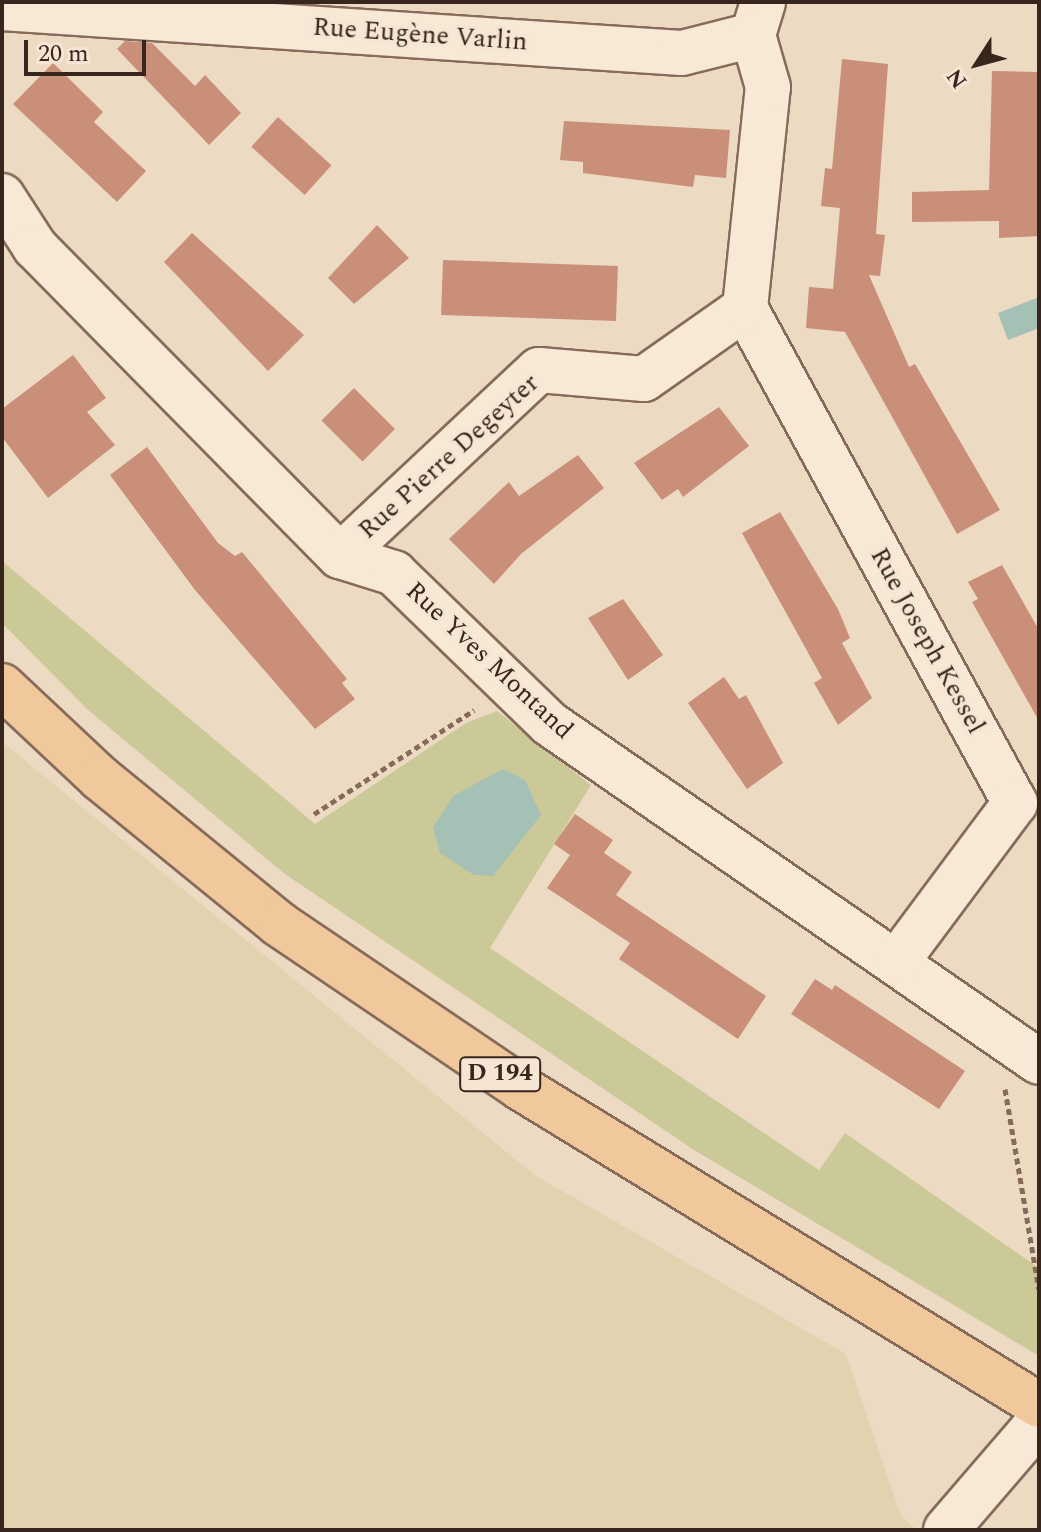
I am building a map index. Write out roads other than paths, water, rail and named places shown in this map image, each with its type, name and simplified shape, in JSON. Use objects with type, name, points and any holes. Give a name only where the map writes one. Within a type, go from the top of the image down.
[{"type":"main road","name":"D 194","points":[[2,686],[100,778],[279,924],[521,1088],[1039,1405]]},
{"type":"street","name":"Rue Eugène Varlin","points":[[2,8],[415,18],[682,53],[758,19]]},
{"type":"street","points":[[745,308],[768,87],[758,19]]},
{"type":"street","name":"Rue Yves Montand","points":[[2,196],[35,247],[340,556],[394,573],[550,724],[898,960],[1039,1062]]},
{"type":"street","name":"Rue Pierre Degeyter","points":[[340,556],[539,370],[644,379],[745,308]]},
{"type":"street","name":"Rue Joseph Kessel","points":[[745,308],[1015,803],[898,960]]},
{"type":"street","points":[[946,1530],[1039,1422]]}]
